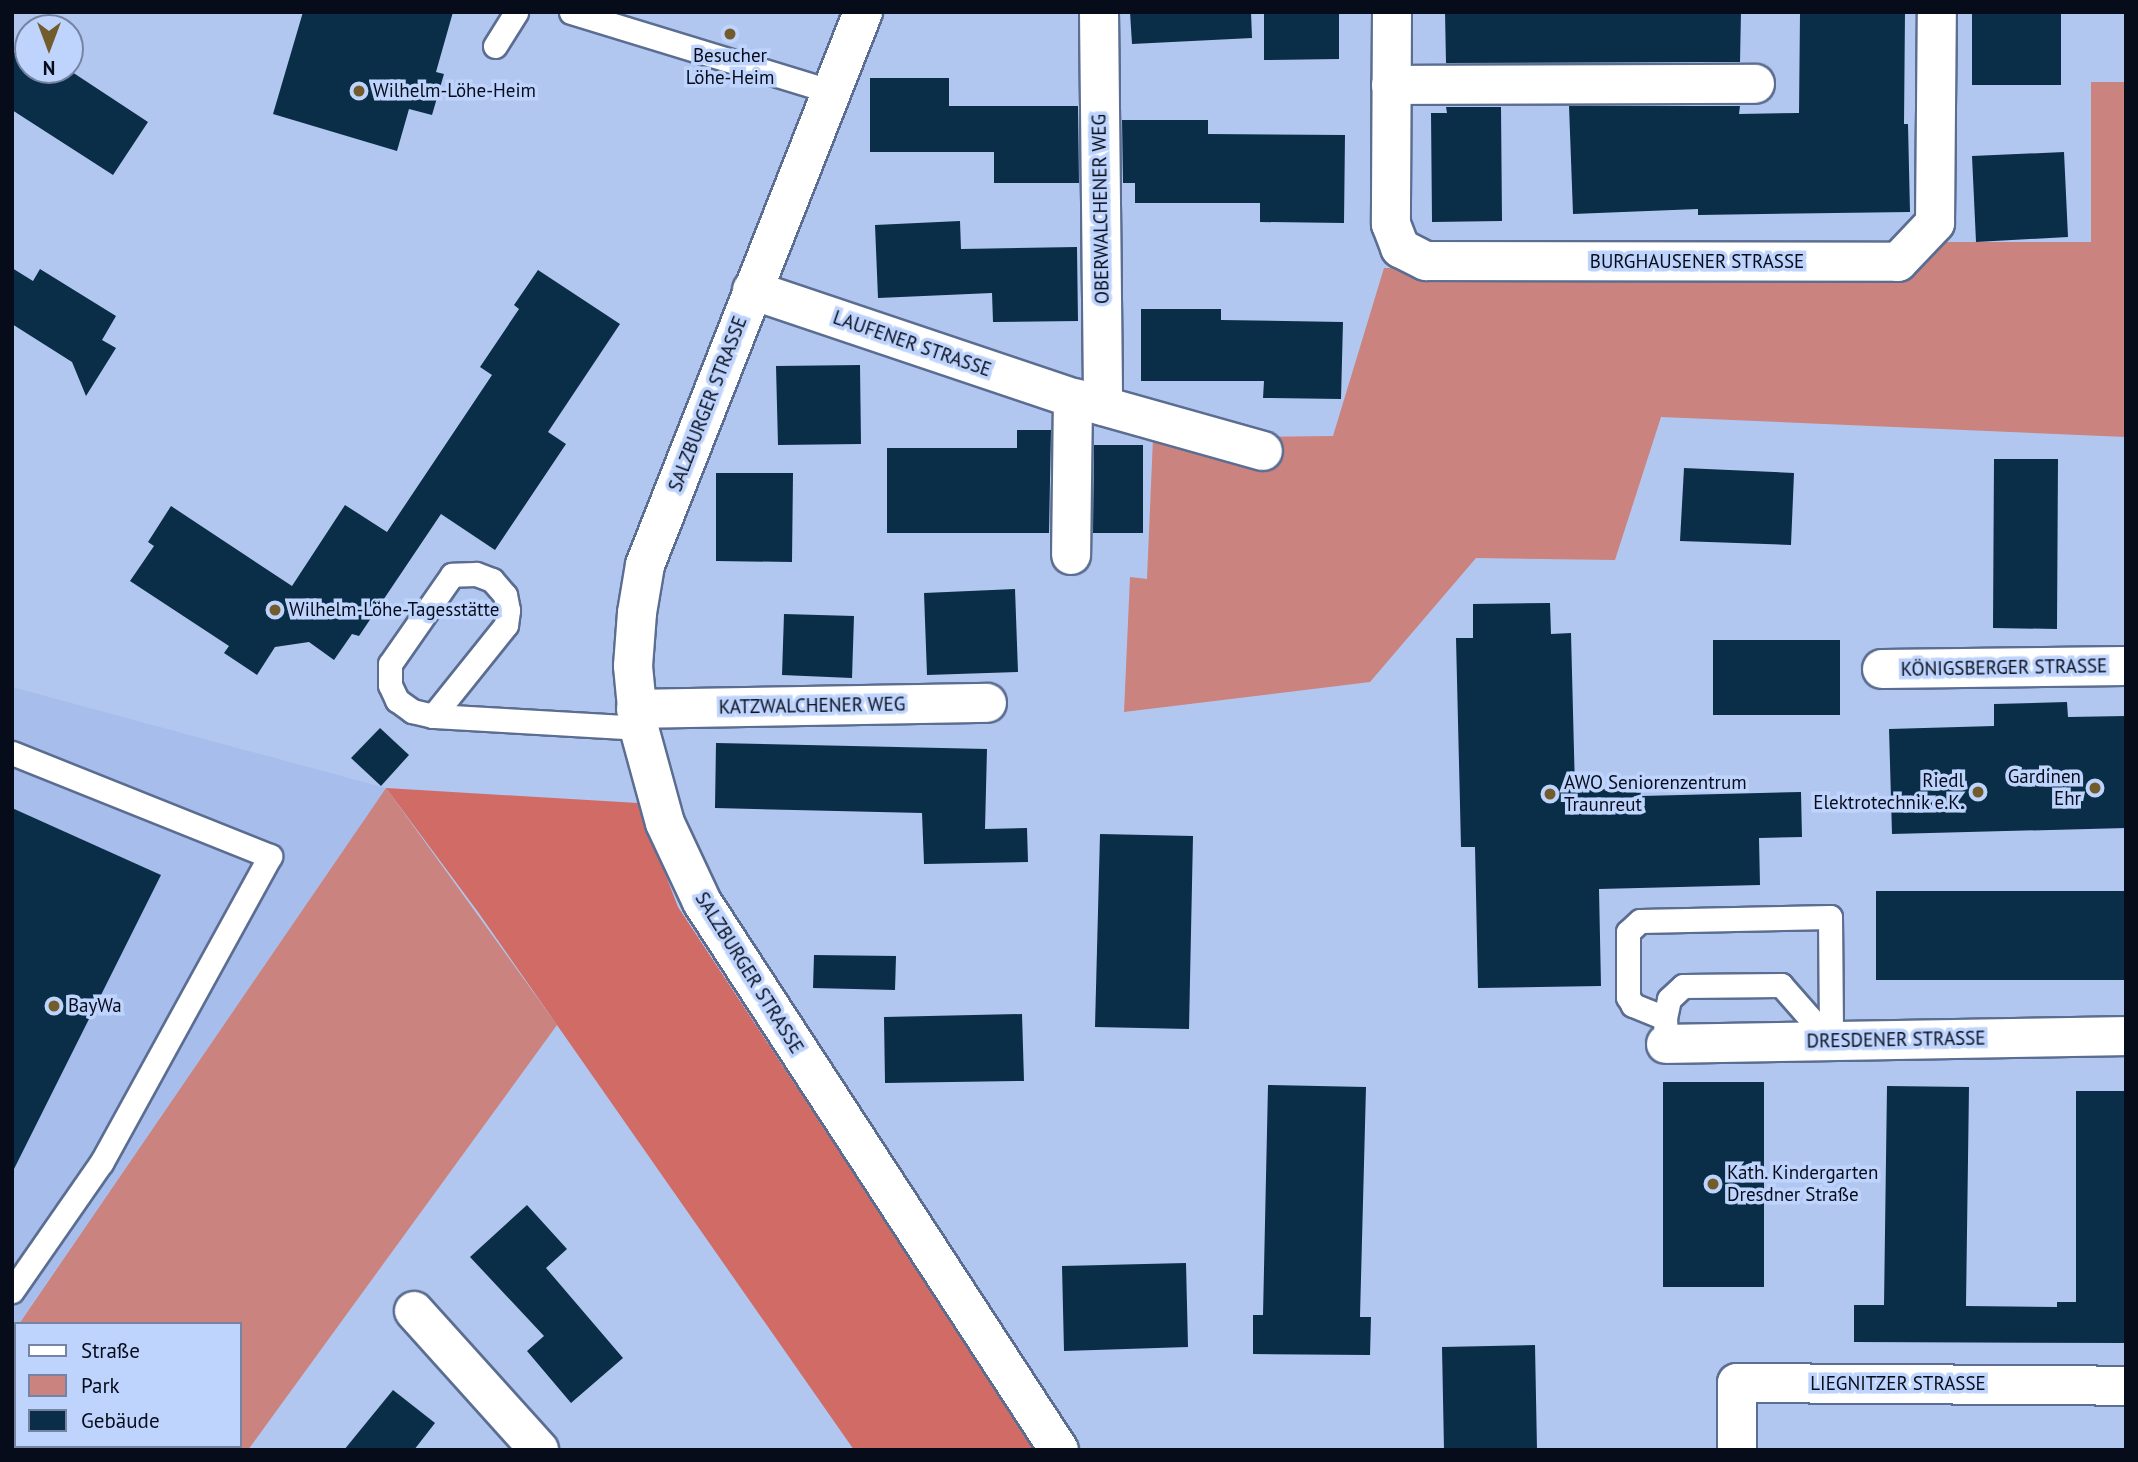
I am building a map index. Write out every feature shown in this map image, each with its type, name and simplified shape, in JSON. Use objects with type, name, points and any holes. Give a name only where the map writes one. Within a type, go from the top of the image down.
[{"type":"street","name":"SALZBURGER STRASSE","points":[[863,12],[645,565],[637,613],[633,666],[637,718],[665,823],[702,902],[1059,1450]]},
{"type":"street","name":"OBERWALCHENER WEG","points":[[1088,402],[1099,12]]},
{"type":"street","name":"BURGHAUSENER STRASSE","points":[[1392,12],[1391,224],[1400,248],[1426,261],[1898,262],[1935,223],[1937,12]]},
{"type":"street","points":[[1391,85],[1755,84]]},
{"type":"street","name":"LAUFENER STRASSE","points":[[752,290],[1088,402],[1264,451]]},
{"type":"street","points":[[1071,555],[1088,402]]},
{"type":"street","name":"KÖNIGSBERGER STRASSE","points":[[1882,669],[2126,666]]},
{"type":"street","name":"KATZWALCHENER WEG","points":[[637,718],[987,704]]},
{"type":"street","name":"DRESDENER STRASSE","points":[[1666,1031],[1831,1042],[2126,1036]]},
{"type":"street","points":[[414,1311],[539,1450]]},
{"type":"street","name":"LIEGNITZER STRASSE","points":[[1737,1450],[1737,1383],[2126,1386]]},
{"type":"lane","points":[[495,46],[516,12]]},
{"type":"lane","points":[[571,12],[832,92]]},
{"type":"lane","points":[[433,716],[506,625],[508,610],[505,595],[492,580],[476,574],[452,575],[390,664],[390,685],[397,700],[412,711],[433,716],[637,718]]},
{"type":"lane","points":[[12,753],[270,856],[101,1163],[12,1291]]},
{"type":"lane","points":[[1666,1031],[1628,997],[1628,932],[1640,921],[1830,916],[1831,1042]]},
{"type":"lane","points":[[1666,1031],[1669,999],[1683,986],[1781,985],[1831,1042]]},
{"type":"shaded area","points":[[12,687],[386,788],[20,1322],[14,1322],[12,1333]]},
{"type":"shaded area","points":[[386,788],[638,803],[678,907],[1036,1450],[854,1450],[478,912]]},
{"type":"green space","points":[[2091,82],[2126,82],[2126,437],[1661,417],[1615,560],[1476,558],[1370,682],[1124,712],[1130,577],[1147,579],[1153,438],[1333,436],[1384,268],[1897,272],[1937,242],[2091,242]]},
{"type":"green space","points":[[386,788],[557,1025],[248,1450],[12,1450],[14,1330],[14,1448],[242,1448],[242,1322],[20,1322]]},
{"type":"building","name":"Wilhelm-Löhe-Heim","points":[[303,12],[453,12],[436,72],[444,74],[432,115],[409,109],[397,151],[273,114]]},
{"type":"building","points":[[1130,12],[1251,12],[1252,38],[1132,44]]},
{"type":"building","points":[[1264,12],[1339,12],[1339,59],[1264,60]]},
{"type":"building","points":[[1445,12],[1741,12],[1740,62],[1446,63]]},
{"type":"building","points":[[1800,12],[1905,12],[1904,124],[1908,124],[1910,212],[1698,215],[1698,209],[1573,214],[1569,106],[1740,106],[1739,114],[1799,113]]},
{"type":"building","points":[[1972,12],[2061,12],[2061,85],[1972,85]]},
{"type":"building","points":[[12,51],[14,84],[84,84],[84,80],[148,122],[113,175],[12,110]]},
{"type":"building","points":[[870,78],[949,78],[949,106],[1078,106],[1079,183],[994,183],[994,152],[870,152]]},
{"type":"building","points":[[1446,107],[1501,107],[1502,221],[1432,222],[1431,113],[1447,113]]},
{"type":"building","points":[[1122,120],[1208,120],[1208,134],[1345,135],[1344,223],[1260,222],[1260,203],[1135,203],[1135,183],[1123,183]]},
{"type":"building","points":[[2064,152],[2068,237],[1976,242],[1972,156]]},
{"type":"building","points":[[960,221],[961,249],[1077,247],[1078,321],[993,322],[992,293],[878,298],[875,225]]},
{"type":"building","points":[[12,268],[33,281],[40,269],[116,316],[102,340],[116,348],[86,396],[72,362],[12,324]]},
{"type":"building","points":[[538,270],[620,324],[548,432],[566,444],[495,550],[441,514],[359,636],[352,634],[334,660],[309,642],[275,647],[257,675],[224,653],[229,646],[130,581],[154,546],[148,542],[171,506],[292,586],[345,505],[387,532],[492,375],[480,367],[519,309],[514,305]]},
{"type":"building","points":[[1141,309],[1221,309],[1221,320],[1343,322],[1341,399],[1263,398],[1264,381],[1141,381]]},
{"type":"building","points":[[860,365],[861,444],[778,445],[776,366]]},
{"type":"building","points":[[1017,430],[1051,430],[1049,533],[887,533],[887,448],[1017,448]]},
{"type":"building","points":[[1094,445],[1143,445],[1143,533],[1093,533]]},
{"type":"building","points":[[1994,459],[2058,459],[2057,629],[1993,628]]},
{"type":"building","points":[[1684,468],[1794,473],[1791,545],[1680,541]]},
{"type":"building","points":[[716,473],[793,473],[792,562],[716,561]]},
{"type":"building","points":[[1015,589],[1018,672],[927,675],[924,593]]},
{"type":"building","name":"AWO Seniorenzentrum Traunreut","points":[[1550,603],[1551,634],[1571,633],[1575,790],[1640,788],[1641,796],[1801,792],[1802,837],[1759,838],[1760,885],[1599,889],[1601,986],[1478,988],[1475,847],[1461,847],[1456,638],[1473,638],[1473,604]]},
{"type":"building","points":[[784,614],[854,616],[852,678],[782,675]]},
{"type":"building","points":[[1713,640],[1840,640],[1840,715],[1713,715]]},
{"type":"building","name":"Riedl Elektrotechnik e.K.","points":[[2067,702],[2068,717],[2126,716],[2126,828],[1892,834],[1889,729],[1994,726],[1994,704]]},
{"type":"building","points":[[380,728],[409,755],[381,786],[351,758]]},
{"type":"building","points":[[716,743],[987,749],[985,829],[1027,828],[1028,862],[924,864],[922,813],[715,808]]},
{"type":"building","name":"BayWa","points":[[12,808],[161,875],[12,1173]]},
{"type":"building","points":[[1100,834],[1193,836],[1189,1029],[1095,1027]]},
{"type":"building","points":[[1876,891],[2126,891],[2126,980],[1876,980]]},
{"type":"building","points":[[814,955],[896,956],[895,990],[813,988]]},
{"type":"building","points":[[1022,1014],[1024,1081],[885,1083],[884,1017]]},
{"type":"building","name":"Kath. Kindergarten Dresdner Straße","points":[[1663,1082],[1764,1082],[1764,1287],[1663,1287]]},
{"type":"building","points":[[1268,1085],[1366,1087],[1360,1317],[1371,1317],[1370,1355],[1253,1354],[1253,1315],[1263,1315]]},
{"type":"building","points":[[1887,1086],[1969,1087],[1966,1306],[2057,1307],[2057,1302],[2076,1302],[2076,1091],[2126,1091],[2126,1343],[1854,1342],[1854,1305],[1884,1305]]},
{"type":"building","points":[[527,1205],[567,1249],[546,1268],[623,1358],[571,1403],[527,1351],[544,1336],[470,1257]]},
{"type":"building","points":[[1186,1263],[1188,1347],[1064,1351],[1062,1266]]},
{"type":"building","points":[[1535,1345],[1537,1450],[1444,1450],[1442,1347]]},
{"type":"building","points":[[393,1390],[435,1423],[414,1450],[344,1450]]},
{"type":"place","name":"Besucher Löhe-Heim","points":[[730,34]]},
{"type":"place","name":"Wilhelm-Löhe-Heim","points":[[359,91]]},
{"type":"place","name":"Wilhelm-Löhe-Tagesstätte","points":[[275,610]]},
{"type":"place","name":"Gardinen Ehr","points":[[2095,788]]},
{"type":"place","name":"Riedl Elektrotechnik e.K.","points":[[1978,792]]},
{"type":"place","name":"AWO Seniorenzentrum Traunreut","points":[[1550,794]]},
{"type":"place","name":"BayWa","points":[[54,1006]]},
{"type":"place","name":"Kath. Kindergarten Dresdner Straße","points":[[1713,1184]]}]
